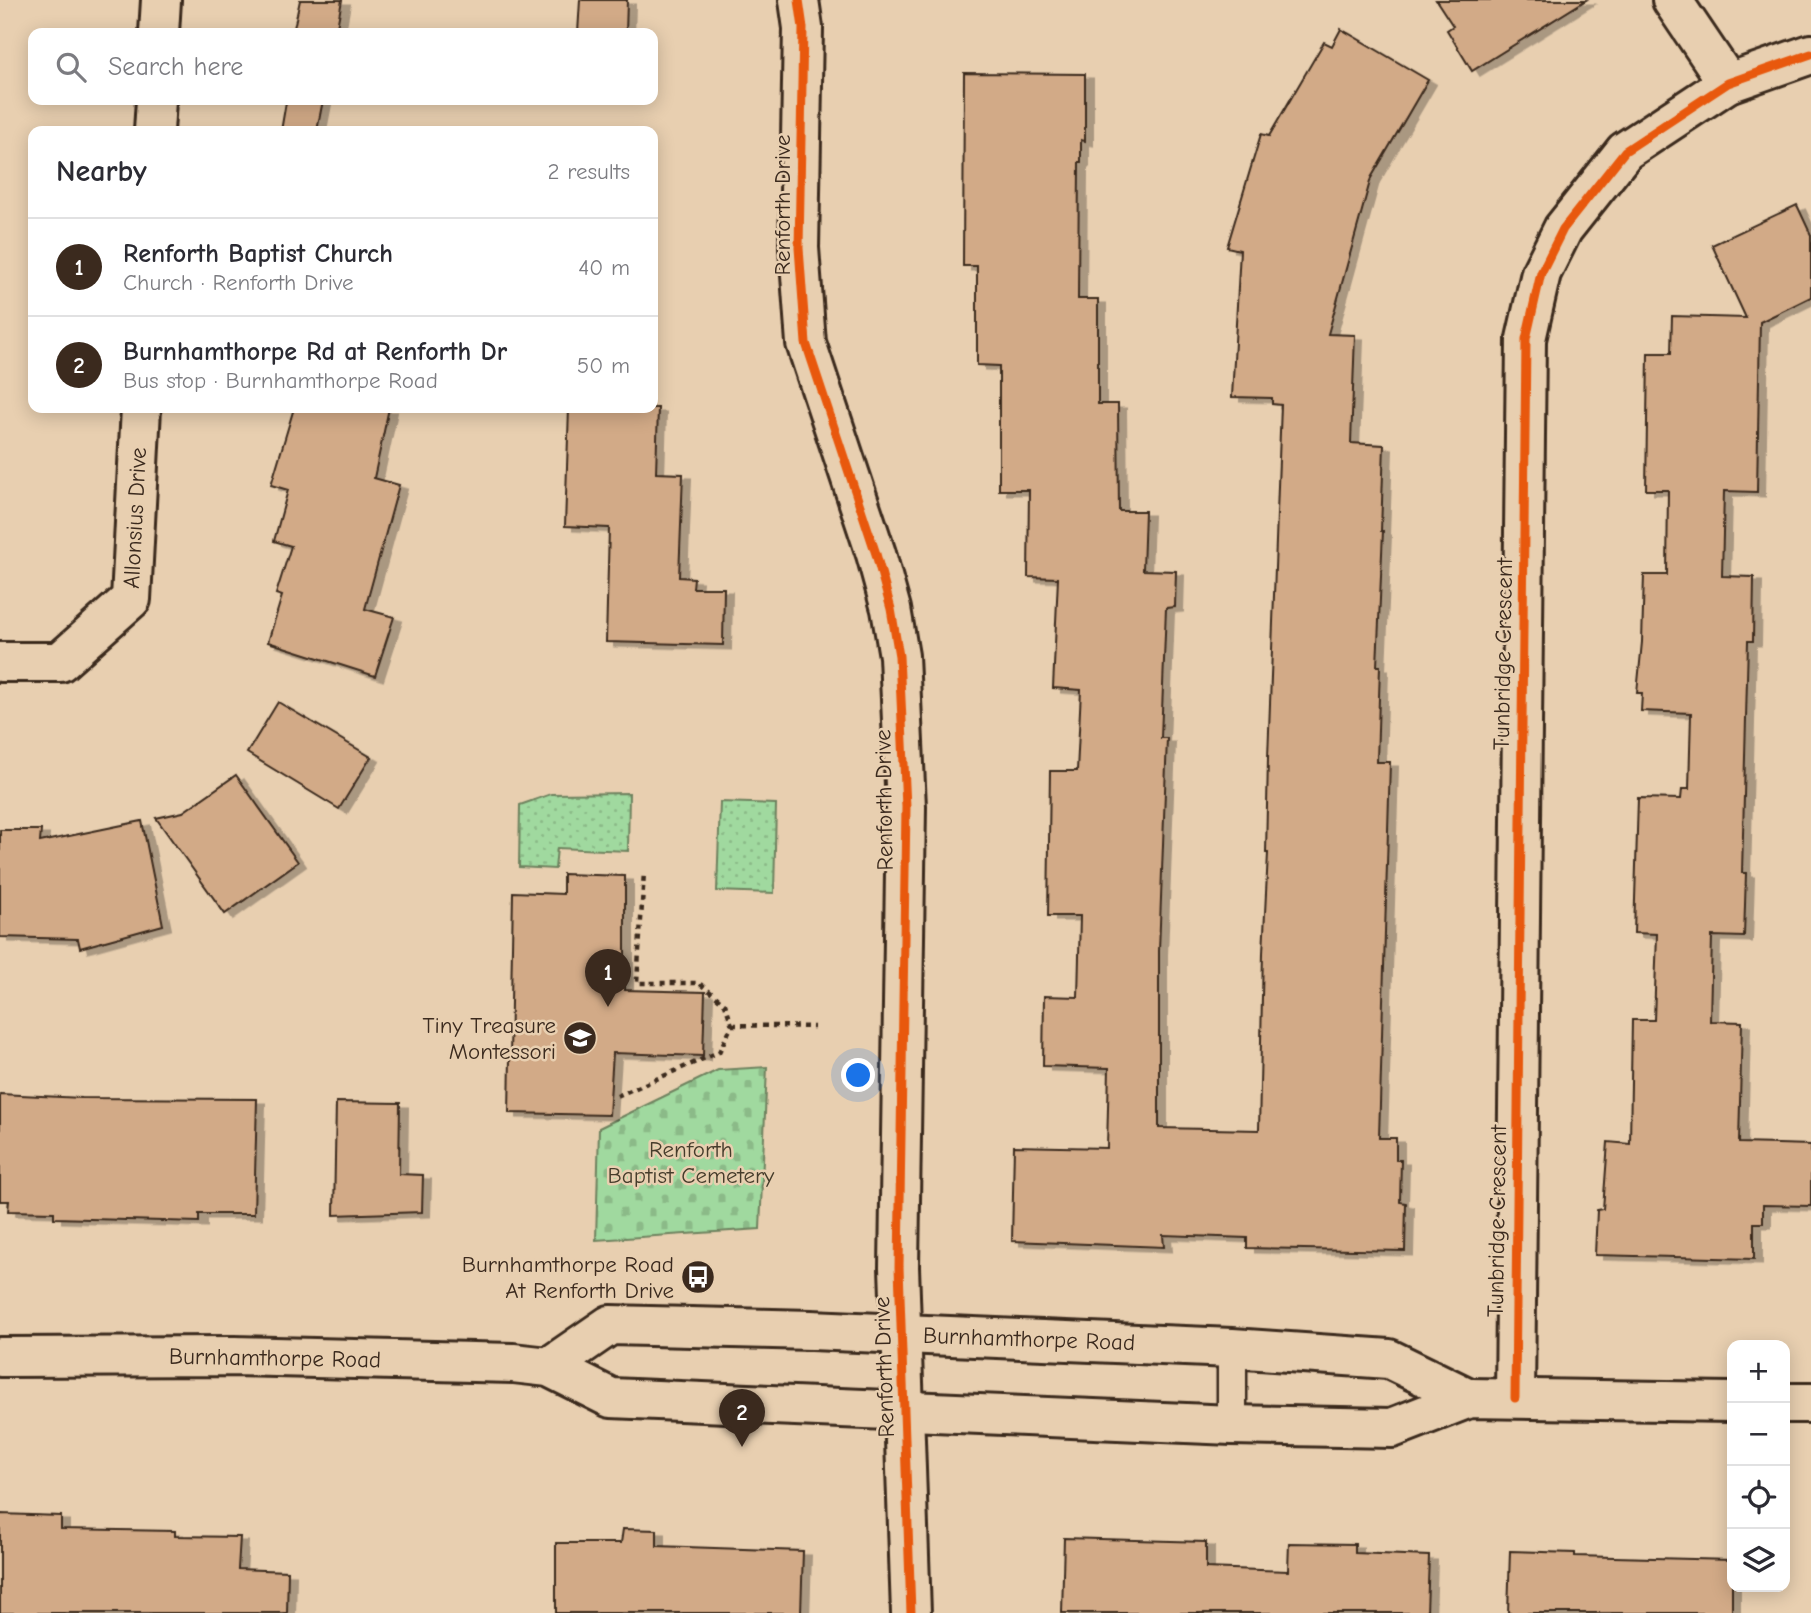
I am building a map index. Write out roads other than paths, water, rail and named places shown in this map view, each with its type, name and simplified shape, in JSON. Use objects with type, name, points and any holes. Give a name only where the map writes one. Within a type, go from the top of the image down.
[{"type":"street","points":[[159,28],[161,0]]},
{"type":"street","name":"Renforth Drive","points":[[799,0],[803,28],[799,248],[806,343],[876,554],[891,609],[899,656],[906,807],[899,1267],[911,1613]]},
{"type":"street","points":[[1672,0],[1728,83]]},
{"type":"street","name":"Tunbridge Crescent","points":[[1514,1398],[1526,339],[1541,273],[1563,229],[1625,151],[1728,83],[1811,54]]},
{"type":"street","points":[[154,126],[156,105]]},
{"type":"street","name":"Allonsius Drive","points":[[0,662],[60,662],[131,599],[141,413]]},
{"type":"street","name":"Burnhamthorpe Road","points":[[550,1367],[610,1325],[902,1334],[1232,1348],[1389,1359],[1469,1398]]},
{"type":"street","name":"Burnhamthorpe Road","points":[[0,1357],[234,1356],[513,1363],[550,1367],[611,1398],[1232,1424],[1392,1428],[1469,1398],[1727,1402]]},
{"type":"street","points":[[1790,1403],[1811,1404]]},
{"type":"lane","points":[[1232,1348],[1232,1424]]},
{"type":"place","name":"Renforth Baptist Church","points":[[608,1007]]},
{"type":"place","name":"Tiny Treasure Montessori","points":[[580,1038]]},
{"type":"place","name":"Burnhamthorpe Road At Renforth Drive","points":[[698,1277]]},
{"type":"place","name":"Burnhamthorpe Rd at Renforth Dr","points":[[742,1447]]},
{"type":"park label","name":"Renforth Baptist Cemetery","points":[[691,1162]]}]
